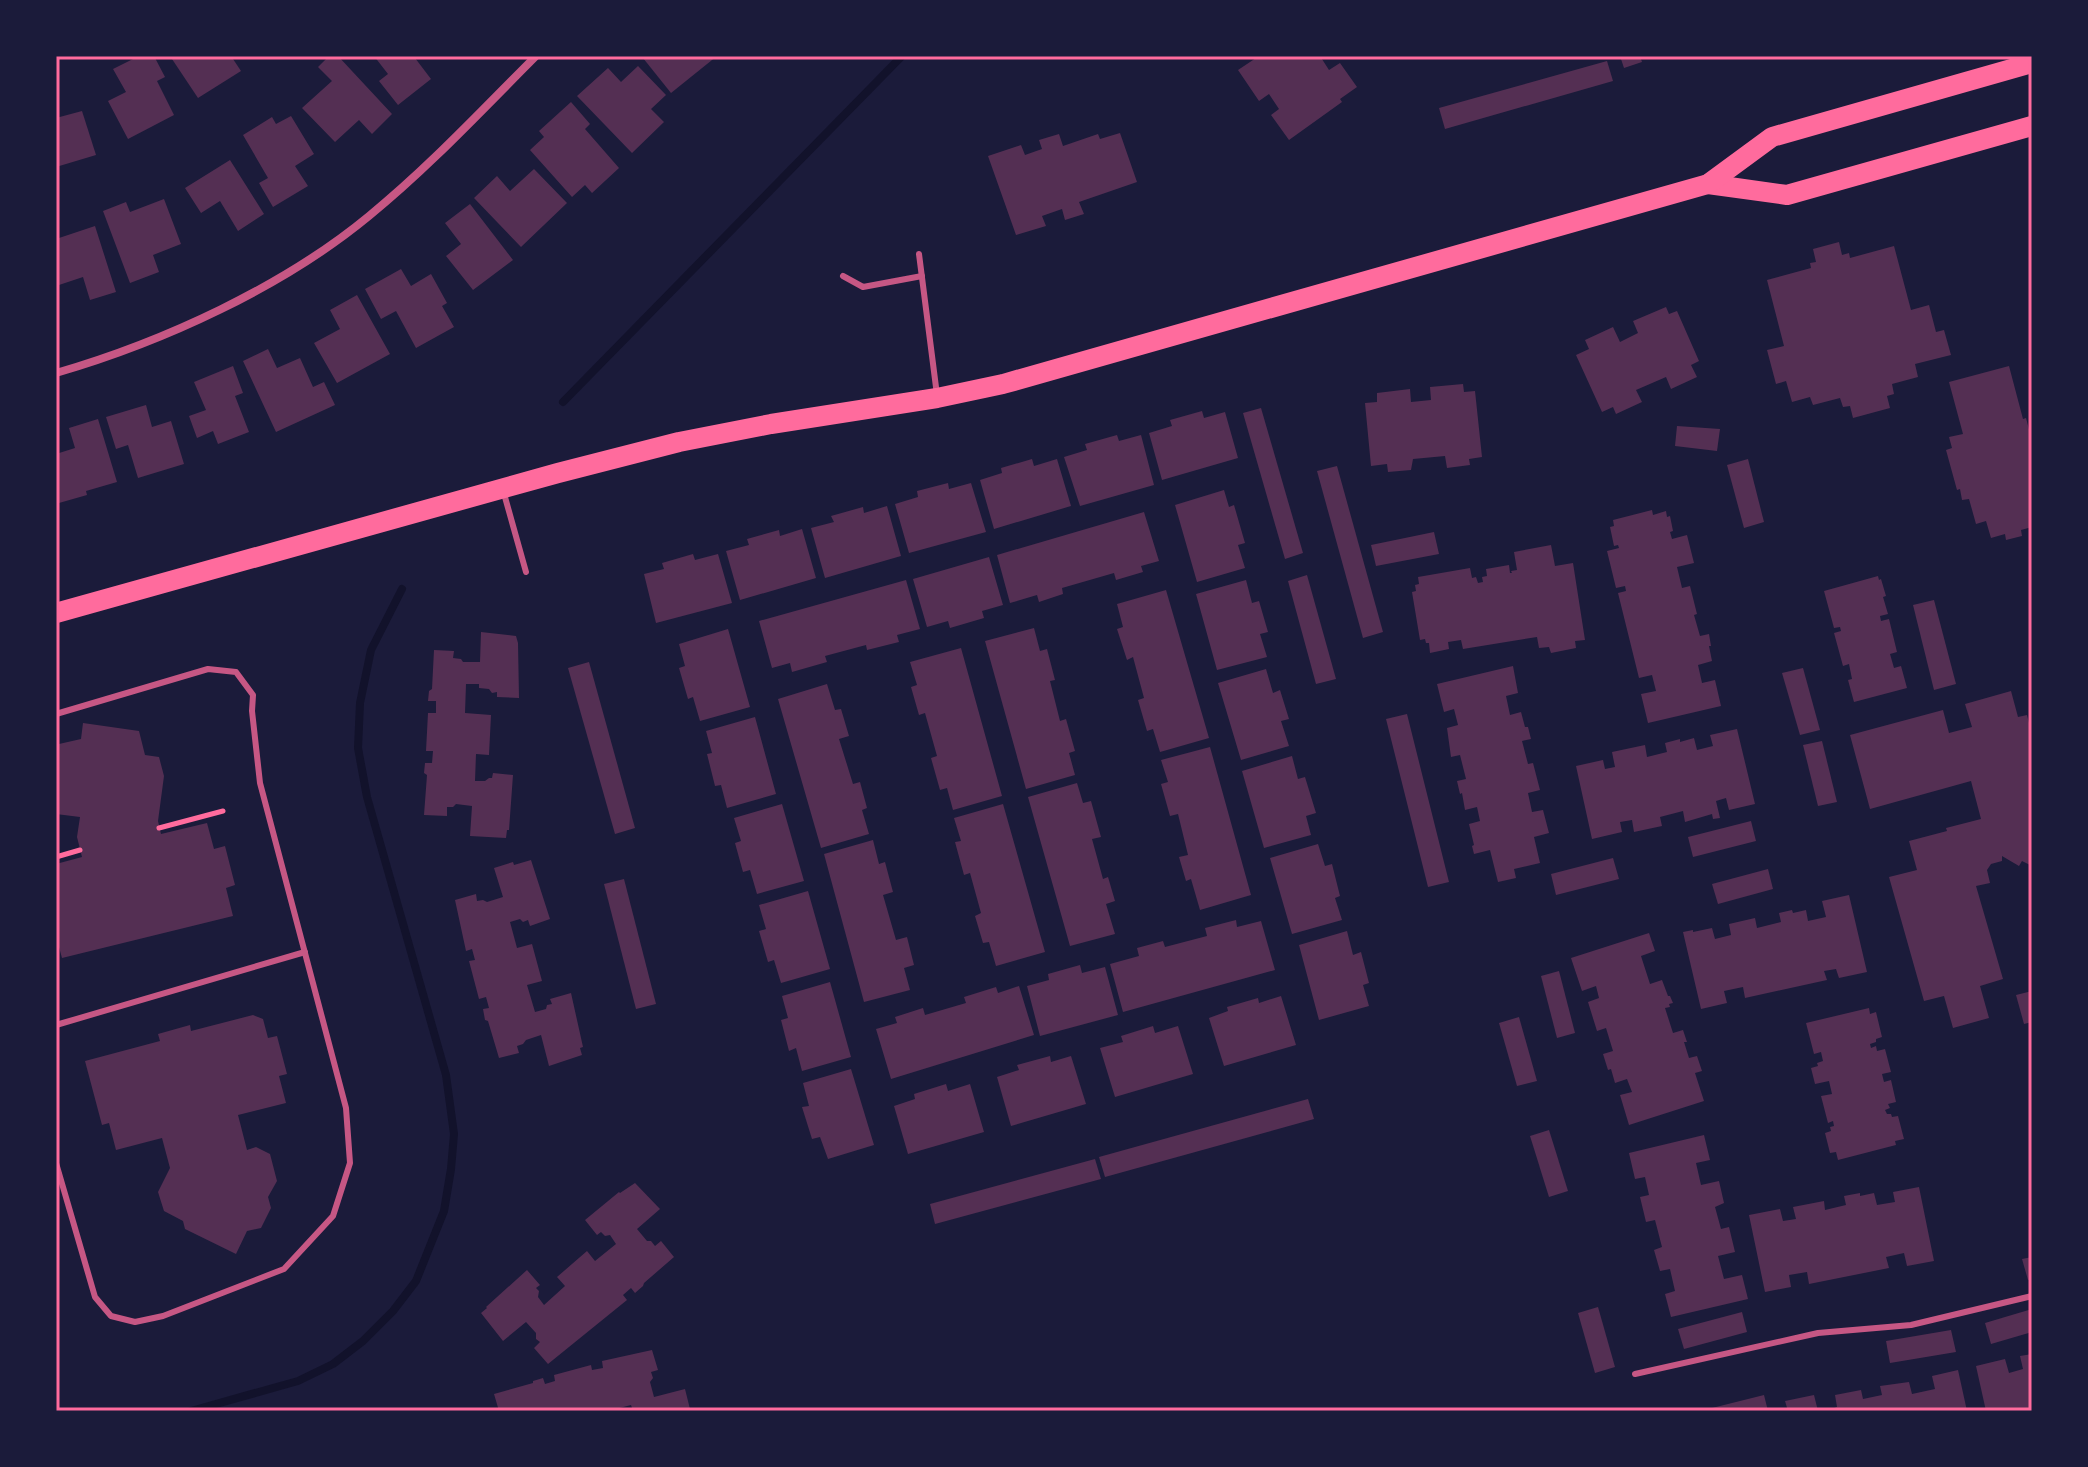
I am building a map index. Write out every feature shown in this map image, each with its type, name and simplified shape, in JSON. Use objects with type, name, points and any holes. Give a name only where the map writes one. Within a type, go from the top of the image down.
[{"type":"main road","points":[[56,613],[679,442],[1003,384],[1708,184],[1772,137],[2032,63]]},
{"type":"main road","points":[[1708,184],[1787,195],[2032,126]]},
{"type":"street","points":[[56,373],[157,338],[298,267],[367,217],[431,161],[536,56]]},
{"type":"lane","points":[[919,254],[937,398]]},
{"type":"lane","points":[[843,276],[863,287],[922,276]]},
{"type":"lane","points":[[503,488],[526,572]]},
{"type":"lane","points":[[56,714],[208,669],[236,672],[253,695],[260,783],[346,1108],[350,1163],[333,1216],[284,1269],[163,1316],[135,1322],[111,1316],[95,1297],[56,1163]]},
{"type":"lane","points":[[56,1025],[305,952]]},
{"type":"lane","points":[[1635,1374],[1818,1333],[1911,1325],[2032,1296]]},
{"type":"path","points":[[159,828],[223,811]]},
{"type":"path","points":[[56,857],[80,850]]},
{"type":"building","points":[[139,56],[154,56],[165,77],[157,81],[174,115],[128,139],[108,101],[126,92],[113,69]]},
{"type":"building","points":[[170,56],[231,56],[241,71],[198,98]]},
{"type":"building","points":[[329,56],[338,56],[392,114],[372,134],[359,120],[335,142],[302,108],[332,81],[318,67]]},
{"type":"building","points":[[374,56],[418,56],[415,58],[431,79],[398,105],[379,81],[388,74]]},
{"type":"building","points":[[717,56],[671,93],[643,58]]},
{"type":"building","points":[[1259,56],[1320,56],[1329,70],[1340,63],[1357,87],[1340,99],[1342,102],[1289,140],[1271,115],[1279,109],[1269,94],[1259,101],[1238,70]]},
{"type":"building","points":[[1620,56],[1640,56],[1642,62],[1624,68]]},
{"type":"building","points":[[1607,61],[1613,81],[1445,129],[1439,108]]},
{"type":"building","points":[[638,66],[666,95],[651,109],[664,122],[632,153],[577,96],[608,68],[621,82]]},
{"type":"building","points":[[571,102],[590,124],[585,129],[619,168],[592,193],[585,185],[572,197],[530,150],[544,137],[539,131]]},
{"type":"building","points":[[82,111],[96,155],[56,167],[56,118]]},
{"type":"building","points":[[291,116],[314,154],[295,166],[308,186],[273,207],[259,183],[268,178],[243,135],[272,117],[276,124]]},
{"type":"building","points":[[1120,133],[1137,182],[1079,202],[1084,214],[1065,220],[1062,209],[1042,216],[1046,226],[1016,235],[988,156],[1021,145],[1025,155],[1042,149],[1039,140],[1059,134],[1063,146],[1098,134],[1100,139]]},
{"type":"building","points":[[230,160],[264,214],[238,231],[220,201],[201,213],[185,188]]},
{"type":"building","points":[[534,169],[567,203],[521,247],[474,198],[497,176],[510,191]]},
{"type":"building","points":[[164,199],[181,244],[153,255],[159,272],[130,283],[103,211],[126,202],[130,212]]},
{"type":"building","points":[[470,204],[513,260],[473,290],[446,256],[461,244],[445,223]]},
{"type":"building","points":[[95,226],[116,292],[90,300],[83,277],[59,285],[56,276],[56,239]]},
{"type":"building","points":[[1839,242],[1842,255],[1849,253],[1850,258],[1894,246],[1911,310],[1929,305],[1936,332],[1944,330],[1951,355],[1915,364],[1918,377],[1892,384],[1894,394],[1887,396],[1890,408],[1853,418],[1850,406],[1843,407],[1840,398],[1813,405],[1810,397],[1792,402],[1786,381],[1776,384],[1767,350],[1784,346],[1767,280],[1811,268],[1810,263],[1816,262],[1813,249]]},
{"type":"building","points":[[401,269],[411,286],[431,274],[447,303],[442,306],[454,327],[416,348],[396,311],[381,319],[365,289]]},
{"type":"building","points":[[357,295],[390,354],[337,383],[314,343],[340,329],[330,310]]},
{"type":"building","points":[[1666,307],[1669,314],[1677,311],[1699,361],[1691,365],[1697,377],[1671,389],[1666,377],[1636,390],[1642,402],[1616,414],[1613,407],[1602,412],[1576,355],[1589,349],[1585,340],[1613,327],[1620,342],[1638,333],[1633,321]]},
{"type":"building","points":[[268,349],[277,368],[300,358],[313,387],[324,382],[335,405],[276,432],[243,361]]},
{"type":"building","points":[[233,366],[243,393],[235,396],[249,432],[218,444],[213,431],[197,438],[189,416],[206,410],[194,382]]},
{"type":"building","points":[[2009,366],[2032,441],[2032,527],[2021,530],[2022,536],[2006,540],[2005,534],[1991,538],[1986,521],[1976,524],[1969,499],[1962,500],[1960,489],[1957,490],[1946,450],[1952,448],[1949,437],[1963,434],[1949,382]]},
{"type":"building","points":[[1463,384],[1464,392],[1475,391],[1482,457],[1469,459],[1470,465],[1447,468],[1445,456],[1413,459],[1411,470],[1388,472],[1387,464],[1371,466],[1365,403],[1377,402],[1377,393],[1410,389],[1411,402],[1431,400],[1430,387]]},
{"type":"building","points":[[146,405],[152,427],[171,421],[184,464],[138,478],[128,445],[116,449],[106,417]]},
{"type":"building","points":[[1261,408],[1303,553],[1285,559],[1243,413]]},
{"type":"building","points":[[1202,411],[1204,418],[1225,412],[1238,458],[1162,480],[1149,433],[1172,426],[1170,420]]},
{"type":"building","points":[[98,419],[117,482],[59,503],[56,494],[56,454],[75,448],[69,428]]},
{"type":"building","points":[[1677,426],[1720,429],[1717,451],[1675,446]]},
{"type":"building","points":[[1117,435],[1119,441],[1141,435],[1154,485],[1080,506],[1064,457],[1087,450],[1085,444]]},
{"type":"building","points":[[1032,459],[1034,466],[1057,459],[1071,506],[994,529],[980,480],[1002,473],[1001,468]]},
{"type":"building","points":[[1748,459],[1764,522],[1744,528],[1727,465]]},
{"type":"building","points":[[1337,466],[1383,632],[1363,638],[1317,471]]},
{"type":"building","points":[[948,483],[949,489],[971,483],[986,532],[909,553],[895,504],[918,497],[917,491]]},
{"type":"building","points":[[1224,490],[1229,507],[1234,505],[1245,543],[1238,545],[1245,568],[1197,582],[1175,505]]},
{"type":"building","points":[[887,506],[901,556],[825,578],[811,528],[834,522],[831,516],[863,507],[864,513]]},
{"type":"building","points":[[1652,510],[1653,515],[1666,511],[1667,517],[1670,516],[1672,539],[1687,535],[1694,563],[1677,567],[1682,588],[1690,586],[1700,636],[1709,634],[1712,661],[1698,665],[1702,683],[1715,680],[1721,706],[1648,723],[1641,694],[1656,691],[1652,675],[1639,678],[1618,593],[1626,591],[1625,586],[1616,588],[1607,551],[1619,548],[1618,545],[1614,546],[1610,527],[1614,526],[1613,520]]},
{"type":"building","points":[[1144,512],[1159,561],[1141,566],[1143,572],[1116,580],[1114,573],[1062,588],[1063,594],[1039,602],[1037,595],[1010,603],[997,555]]},
{"type":"building","points":[[802,529],[816,578],[740,600],[726,551],[749,545],[747,539],[779,530],[780,536]]},
{"type":"building","points":[[1434,532],[1439,554],[1376,566],[1371,545]]},
{"type":"building","points":[[1551,545],[1555,566],[1573,563],[1585,640],[1575,641],[1576,648],[1551,653],[1549,647],[1539,648],[1537,637],[1463,649],[1461,640],[1448,642],[1449,649],[1430,653],[1429,643],[1425,639],[1420,640],[1412,592],[1419,584],[1418,577],[1470,568],[1472,578],[1476,577],[1478,583],[1483,582],[1482,577],[1487,576],[1486,569],[1509,565],[1510,573],[1517,570],[1514,552]]},
{"type":"building","points":[[693,554],[695,560],[718,554],[732,603],[656,623],[644,574],[664,569],[662,563]]},
{"type":"building","points":[[989,557],[1003,605],[982,611],[984,618],[950,628],[948,621],[927,627],[913,579]]},
{"type":"building","points":[[1307,575],[1336,679],[1316,684],[1288,581]]},
{"type":"building","points":[[1878,576],[1886,596],[1883,597],[1888,614],[1880,616],[1881,621],[1889,619],[1897,652],[1890,654],[1894,668],[1901,666],[1907,688],[1854,702],[1848,680],[1852,679],[1849,664],[1843,666],[1834,633],[1841,631],[1840,627],[1834,628],[1824,591]]},
{"type":"building","points":[[906,580],[920,629],[897,635],[899,642],[867,650],[866,645],[825,656],[827,662],[792,672],[790,663],[772,668],[759,621]]},
{"type":"building","points":[[1246,580],[1252,603],[1259,601],[1268,632],[1260,634],[1267,657],[1217,670],[1196,594]]},
{"type":"building","points":[[1166,590],[1209,738],[1160,752],[1153,729],[1147,731],[1138,700],[1144,698],[1133,657],[1127,660],[1117,629],[1123,627],[1117,604]]},
{"type":"building","points":[[1934,600],[1956,684],[1934,690],[1913,605]]},
{"type":"building","points":[[1034,628],[1040,651],[1047,649],[1055,680],[1050,681],[1060,721],[1066,719],[1075,751],[1069,753],[1075,775],[1026,789],[985,641]]},
{"type":"building","points":[[728,629],[750,707],[700,721],[693,697],[688,699],[679,668],[685,666],[679,644]]},
{"type":"building","points":[[481,632],[516,636],[518,643],[519,698],[497,697],[497,692],[479,688],[479,684],[466,684],[465,713],[491,715],[489,755],[476,754],[475,781],[492,778],[493,773],[513,775],[506,838],[470,836],[472,806],[456,804],[447,807],[447,816],[424,815],[425,763],[432,763],[433,751],[426,751],[428,713],[436,713],[436,701],[428,701],[432,689],[434,650],[454,651],[453,658],[463,662],[480,662]]},
{"type":"building","points":[[961,648],[1002,796],[953,810],[947,788],[940,790],[931,758],[937,756],[925,713],[919,715],[911,687],[917,685],[910,662]]},
{"type":"building","points":[[589,662],[635,828],[615,834],[568,668]]},
{"type":"building","points":[[1513,666],[1518,693],[1506,696],[1510,715],[1521,712],[1525,727],[1528,727],[1531,739],[1522,741],[1528,764],[1533,763],[1540,790],[1528,793],[1532,812],[1543,810],[1549,833],[1534,837],[1540,863],[1514,869],[1516,878],[1498,882],[1490,850],[1474,854],[1469,824],[1480,821],[1477,807],[1465,810],[1457,781],[1466,779],[1460,755],[1451,757],[1447,728],[1458,725],[1454,709],[1444,712],[1437,684]]},
{"type":"building","points":[[1803,668],[1820,730],[1800,735],[1782,673]]},
{"type":"building","points":[[1266,669],[1273,693],[1280,690],[1289,719],[1281,721],[1289,746],[1241,760],[1218,683]]},
{"type":"building","points":[[827,684],[835,710],[841,709],[849,736],[839,739],[853,784],[860,782],[867,808],[862,810],[869,834],[821,848],[778,699]]},
{"type":"building","points":[[2011,691],[2018,717],[2027,715],[2032,735],[2032,866],[2022,861],[2019,866],[2002,856],[2002,861],[1991,864],[1987,870],[1990,883],[1976,886],[2003,979],[1980,986],[1989,1018],[1953,1028],[1944,996],[1924,1001],[1889,877],[1917,870],[1909,841],[1981,819],[1971,781],[1870,809],[1850,735],[1943,710],[1949,733],[1972,727],[1965,704]]},
{"type":"building","points":[[1407,714],[1449,882],[1428,887],[1386,719]]},
{"type":"building","points":[[755,717],[776,794],[727,808],[721,785],[715,786],[707,754],[712,753],[706,731]]},
{"type":"building","points":[[83,723],[139,731],[145,755],[159,757],[164,776],[158,821],[161,834],[207,823],[214,849],[225,846],[235,885],[226,888],[233,916],[62,958],[56,936],[56,864],[82,857],[77,837],[80,817],[56,814],[56,767],[59,744],[81,739]]},
{"type":"building","points":[[1737,729],[1755,804],[1729,810],[1726,798],[1716,801],[1720,818],[1713,819],[1712,814],[1685,822],[1683,811],[1660,817],[1662,826],[1634,832],[1632,820],[1620,822],[1622,832],[1592,839],[1576,766],[1603,760],[1605,769],[1615,767],[1612,752],[1645,745],[1647,757],[1667,752],[1665,743],[1680,739],[1680,742],[1694,738],[1697,750],[1713,746],[1710,735]]},
{"type":"building","points":[[1822,741],[1837,802],[1818,806],[1803,745]]},
{"type":"building","points":[[1210,747],[1251,895],[1200,910],[1191,879],[1186,881],[1179,857],[1188,855],[1178,814],[1170,816],[1161,784],[1168,782],[1161,760]]},
{"type":"building","points":[[1292,756],[1298,779],[1305,777],[1316,813],[1306,816],[1311,835],[1264,848],[1242,771]]},
{"type":"building","points":[[1077,783],[1083,803],[1091,801],[1101,837],[1092,839],[1103,879],[1108,877],[1115,901],[1106,904],[1115,934],[1070,946],[1028,797]]},
{"type":"building","points":[[782,804],[804,881],[757,894],[750,870],[743,872],[735,843],[741,841],[734,818]]},
{"type":"building","points":[[1003,804],[1045,952],[996,966],[989,942],[983,943],[975,916],[981,913],[970,873],[964,875],[955,842],[961,841],[954,818]]},
{"type":"building","points":[[1751,821],[1756,841],[1693,857],[1688,837]]},
{"type":"building","points":[[873,840],[879,864],[885,862],[893,892],[883,895],[896,940],[907,937],[914,965],[904,968],[910,990],[864,1002],[824,854]]},
{"type":"building","points":[[1318,844],[1325,866],[1332,864],[1340,896],[1335,898],[1342,920],[1292,934],[1270,858]]},
{"type":"building","points":[[1613,858],[1619,879],[1556,895],[1551,874]]},
{"type":"building","points":[[531,860],[550,919],[530,926],[528,920],[510,922],[517,948],[532,944],[542,981],[527,985],[535,1012],[552,1004],[550,999],[571,993],[583,1047],[580,1048],[582,1055],[549,1066],[541,1035],[517,1046],[519,1053],[499,1058],[488,1021],[485,1020],[483,1009],[489,1008],[486,997],[479,999],[469,961],[475,960],[472,949],[466,951],[455,900],[476,894],[477,901],[487,902],[503,897],[494,868]]},
{"type":"building","points":[[1768,869],[1773,889],[1718,904],[1712,884]]},
{"type":"building","points":[[624,879],[656,1004],[636,1009],[604,884]]},
{"type":"building","points":[[808,891],[830,969],[781,983],[774,960],[768,962],[759,931],[766,929],[759,905]]},
{"type":"building","points":[[1849,895],[1867,972],[1839,978],[1836,969],[1824,971],[1827,980],[1745,998],[1743,987],[1724,991],[1727,1003],[1701,1009],[1683,932],[1712,928],[1715,939],[1731,935],[1729,924],[1755,918],[1757,928],[1781,922],[1779,913],[1792,910],[1793,913],[1806,910],[1808,921],[1826,917],[1822,901]]},
{"type":"building","points":[[1236,920],[1237,927],[1261,921],[1275,970],[1123,1012],[1110,964],[1139,956],[1137,948],[1163,941],[1165,947],[1207,936],[1205,928]]},
{"type":"building","points":[[1347,931],[1353,955],[1361,952],[1369,983],[1363,985],[1369,1006],[1319,1020],[1299,945]]},
{"type":"building","points":[[1649,933],[1655,951],[1641,956],[1650,984],[1662,980],[1670,996],[1673,1003],[1665,1008],[1673,1033],[1683,1030],[1689,1058],[1697,1056],[1702,1071],[1695,1073],[1704,1101],[1629,1125],[1620,1095],[1632,1092],[1627,1079],[1615,1083],[1611,1069],[1608,1070],[1603,1054],[1613,1051],[1606,1028],[1597,1031],[1588,1002],[1599,998],[1596,986],[1582,991],[1571,958]]},
{"type":"building","points":[[1080,965],[1082,973],[1105,967],[1118,1015],[1040,1036],[1027,986],[1049,980],[1048,974]]},
{"type":"building","points":[[1559,971],[1575,1033],[1557,1038],[1541,976]]},
{"type":"building","points":[[830,982],[851,1057],[802,1071],[796,1048],[789,1051],[781,1020],[788,1018],[782,996]]},
{"type":"building","points":[[1019,986],[1034,1035],[891,1079],[876,1029],[897,1023],[895,1017],[923,1008],[925,1015],[966,1003],[964,997],[996,987],[998,993]]},
{"type":"building","points":[[2032,991],[2032,1022],[2024,1024],[2016,995]]},
{"type":"building","points":[[1281,996],[1296,1045],[1224,1066],[1209,1018],[1228,1011],[1227,1007],[1258,998],[1259,1003]]},
{"type":"building","points":[[1869,1008],[1870,1014],[1876,1012],[1882,1037],[1870,1044],[1871,1048],[1876,1046],[1877,1051],[1885,1049],[1891,1072],[1882,1074],[1884,1082],[1891,1080],[1896,1102],[1888,1104],[1890,1108],[1885,1110],[1892,1117],[1898,1116],[1904,1139],[1895,1141],[1896,1145],[1838,1160],[1836,1152],[1830,1153],[1825,1133],[1834,1126],[1833,1121],[1828,1123],[1821,1096],[1832,1094],[1829,1081],[1815,1084],[1811,1068],[1823,1061],[1821,1052],[1814,1054],[1806,1023]]},
{"type":"building","points":[[253,1015],[263,1019],[268,1038],[277,1036],[287,1074],[279,1076],[286,1103],[238,1115],[247,1150],[256,1147],[270,1154],[277,1181],[268,1197],[271,1208],[261,1228],[247,1231],[236,1254],[185,1229],[183,1221],[164,1211],[158,1192],[170,1168],[162,1138],[116,1150],[109,1123],[102,1125],[85,1061],[160,1041],[158,1034],[190,1025],[191,1031]]},
{"type":"building","points":[[1519,1017],[1537,1081],[1517,1086],[1499,1023]]},
{"type":"building","points":[[1153,1026],[1155,1033],[1178,1026],[1193,1074],[1115,1097],[1100,1048],[1123,1042],[1121,1036]]},
{"type":"building","points":[[1050,1056],[1051,1062],[1071,1056],[1086,1104],[1011,1126],[997,1077],[1019,1070],[1017,1065]]},
{"type":"building","points":[[851,1069],[874,1145],[828,1159],[820,1137],[812,1139],[802,1107],[809,1106],[803,1083]]},
{"type":"building","points":[[946,1084],[948,1091],[970,1084],[984,1132],[908,1154],[894,1106],[915,1099],[914,1094]]},
{"type":"building","points":[[1308,1099],[1314,1119],[1105,1177],[1099,1157]]},
{"type":"building","points":[[1549,1130],[1568,1191],[1549,1197],[1530,1136]]},
{"type":"building","points":[[1704,1135],[1710,1160],[1696,1163],[1701,1185],[1719,1181],[1724,1203],[1715,1207],[1721,1229],[1729,1227],[1735,1252],[1718,1256],[1724,1279],[1742,1275],[1748,1299],[1671,1317],[1665,1294],[1675,1291],[1670,1269],[1660,1271],[1654,1250],[1662,1247],[1655,1220],[1646,1222],[1640,1197],[1649,1195],[1645,1177],[1635,1179],[1629,1153]]},
{"type":"building","points":[[1095,1159],[1101,1179],[935,1224],[930,1204]]},
{"type":"building","points":[[635,1183],[660,1209],[637,1229],[655,1246],[661,1241],[674,1257],[635,1293],[631,1288],[623,1295],[627,1300],[548,1364],[534,1348],[540,1342],[526,1322],[503,1341],[481,1313],[486,1307],[527,1270],[540,1285],[536,1288],[544,1305],[565,1286],[557,1277],[587,1251],[595,1261],[616,1244],[610,1235],[605,1236],[601,1232],[597,1235],[585,1220]]},
{"type":"building","points":[[1919,1187],[1934,1261],[1907,1266],[1904,1253],[1886,1257],[1889,1268],[1809,1284],[1807,1272],[1789,1275],[1791,1287],[1765,1292],[1749,1215],[1780,1209],[1783,1221],[1796,1219],[1793,1207],[1824,1201],[1825,1210],[1846,1205],[1844,1196],[1860,1193],[1860,1196],[1874,1193],[1877,1205],[1895,1202],[1893,1192]]},
{"type":"building","points":[[2032,1257],[2032,1279],[2028,1280],[2022,1259]]},
{"type":"building","points":[[1598,1307],[1615,1367],[1595,1373],[1578,1313]]},
{"type":"building","points":[[2032,1309],[2032,1332],[1991,1344],[1985,1323]]},
{"type":"building","points":[[1742,1312],[1747,1332],[1684,1349],[1678,1329]]},
{"type":"building","points":[[1951,1330],[1956,1352],[1890,1363],[1886,1341]]},
{"type":"building","points":[[652,1350],[658,1370],[651,1372],[654,1397],[685,1389],[689,1411],[633,1411],[631,1405],[608,1411],[499,1411],[494,1394],[543,1378],[545,1384],[555,1381],[554,1375],[591,1365],[592,1370],[603,1368],[602,1361]]},
{"type":"building","points":[[2032,1354],[2032,1411],[1986,1411],[1976,1366],[2005,1359],[2009,1373],[2023,1369],[2020,1356]]},
{"type":"building","points":[[1958,1370],[1967,1411],[1826,1411],[1837,1407],[1835,1395],[1861,1390],[1863,1399],[1882,1395],[1880,1386],[1909,1382],[1912,1394],[1935,1389],[1932,1376]]},
{"type":"building","points":[[1764,1395],[1768,1411],[1704,1411],[1704,1410]]},
{"type":"building","points":[[1814,1395],[1818,1411],[1788,1411],[1785,1401]]},
{"type":"waterway","points":[[563,402],[902,56]]},
{"type":"waterway","points":[[191,1411],[298,1381],[333,1364],[363,1341],[393,1311],[416,1281],[444,1211],[454,1134],[446,1075],[367,797],[358,748],[360,703],[371,650],[402,589]]}]
